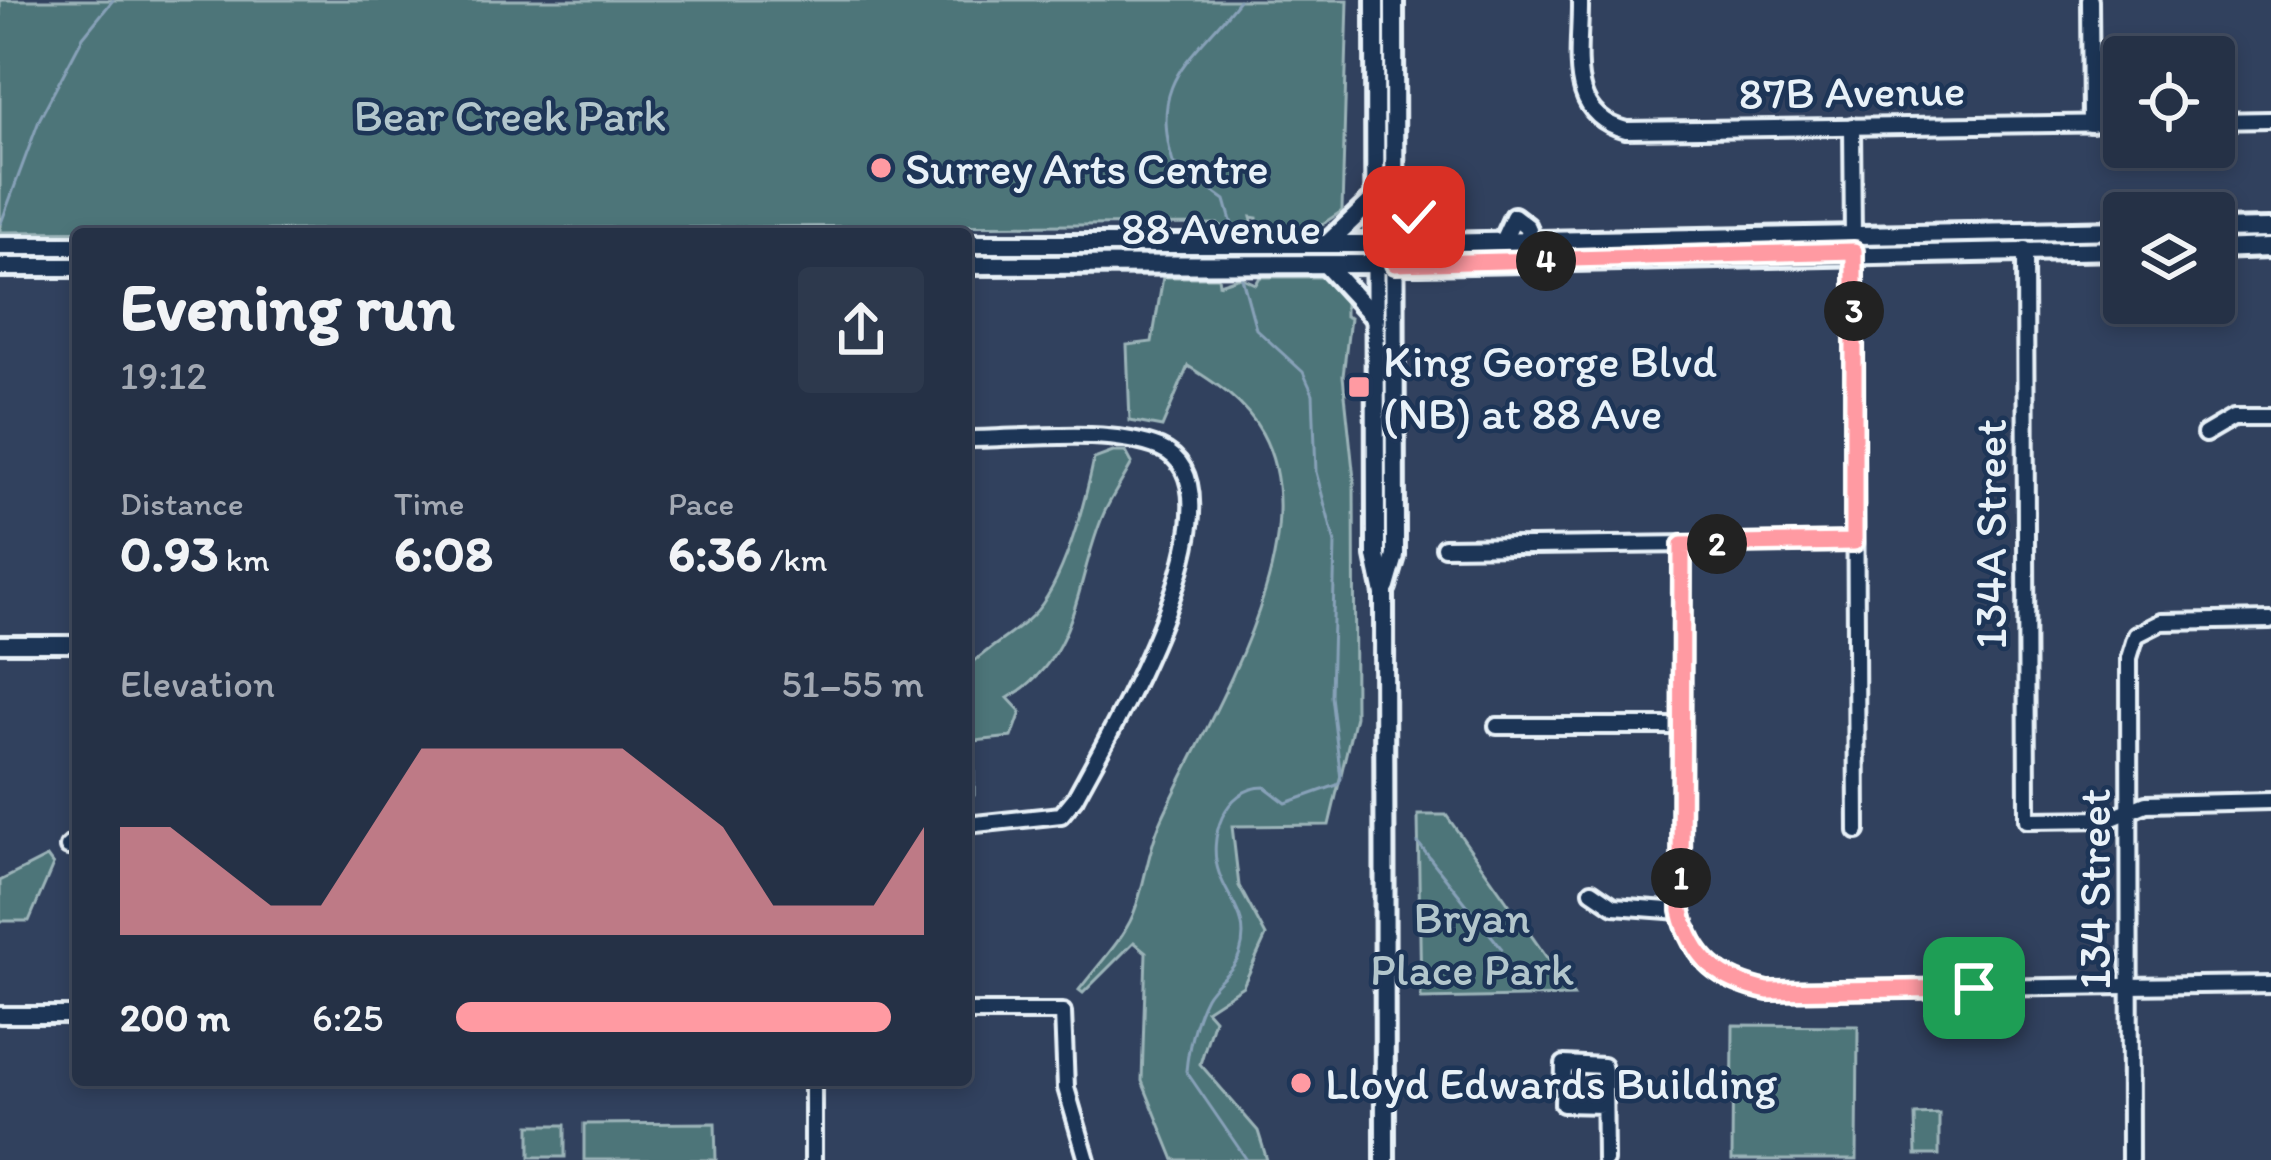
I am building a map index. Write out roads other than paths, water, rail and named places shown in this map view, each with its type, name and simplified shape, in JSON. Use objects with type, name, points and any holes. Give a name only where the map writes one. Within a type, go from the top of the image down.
[{"type":"main road","points":[[1375,0],[1375,244],[1385,264],[1395,556],[1384,594]]},
{"type":"main road","points":[[1384,1160],[1384,594],[1376,556],[1376,319],[1385,264],[1395,243],[1394,0]]},
{"type":"main road","points":[[1328,244],[1375,198]]},
{"type":"main road","points":[[1394,198],[1449,242]]},
{"type":"main road","name":"88 Avenue","points":[[972,244],[1503,242],[1514,217],[1527,227],[1531,241],[2103,250]]},
{"type":"main road","points":[[2235,229],[2271,228]]},
{"type":"main road","name":"88 Avenue","points":[[972,265],[1385,264],[2103,231]]},
{"type":"main road","points":[[0,246],[72,246]]},
{"type":"main road","points":[[2235,248],[2271,247]]},
{"type":"main road","points":[[1326,265],[1376,319]]},
{"type":"main road","points":[[0,267],[72,267]]},
{"type":"street","name":"87B Avenue","points":[[1580,0],[1582,89],[1588,111],[1605,124],[1626,130],[2103,124]]},
{"type":"street","points":[[2090,0],[2091,124]]},
{"type":"street","points":[[2235,121],[2271,120]]},
{"type":"street","points":[[1852,127],[1857,831]]},
{"type":"street","name":"134A Street","points":[[2025,249],[2027,820],[2110,818],[2129,811]]},
{"type":"street","points":[[2205,434],[2234,417],[2271,417]]},
{"type":"street","points":[[972,439],[1124,440],[1163,449],[1188,472],[1193,503],[1156,644],[1075,798],[1061,815],[972,824]]},
{"type":"street","points":[[1444,547],[1854,542]]},
{"type":"street","points":[[1682,545],[1681,911],[1697,952],[1727,980],[1768,991],[2271,984]]},
{"type":"street","name":"134 Street","points":[[2130,1160],[2129,658],[2136,635],[2149,627],[2271,620]]},
{"type":"street","points":[[0,644],[72,644]]},
{"type":"street","points":[[1497,726],[1682,725]]},
{"type":"street","points":[[2129,811],[2146,804],[2271,802]]},
{"type":"street","points":[[1592,891],[1614,906],[1681,911]]},
{"type":"street","points":[[972,1012],[1063,1012],[1066,1088],[1087,1160]]},
{"type":"street","points":[[0,1015],[72,1015]]},
{"type":"street","points":[[813,1086],[813,1160]]},
{"type":"street","points":[[1604,1105],[1605,1160]]},
{"type":"waterway","points":[[1,223],[40,118],[83,37],[113,0]]},
{"type":"waterway","points":[[1235,235],[1225,200],[1173,163],[1166,110],[1179,72],[1239,0]]},
{"type":"waterway","points":[[1241,274],[1256,329],[1303,372],[1313,394],[1316,472],[1335,543],[1331,696],[1341,779],[1337,785],[1286,803],[1265,787],[1251,789],[1229,805],[1217,831],[1219,873],[1241,920],[1243,941],[1234,965],[1202,1005],[1186,1071],[1247,1160]]},
{"type":"waterway","points":[[1418,843],[1502,949]]},
{"type":"place","name":"Surrey Arts Centre","points":[[881,168]]},
{"type":"place","name":"King George Blvd (NB) at 88 Ave","points":[[1359,387]]},
{"type":"place","name":"Lloyd Edwards Building","points":[[1301,1083]]},
{"type":"park label","name":"Bear Creek Park","points":[[510,115]]},
{"type":"park label","name":"Bryan Place Park","points":[[1472,943]]}]
